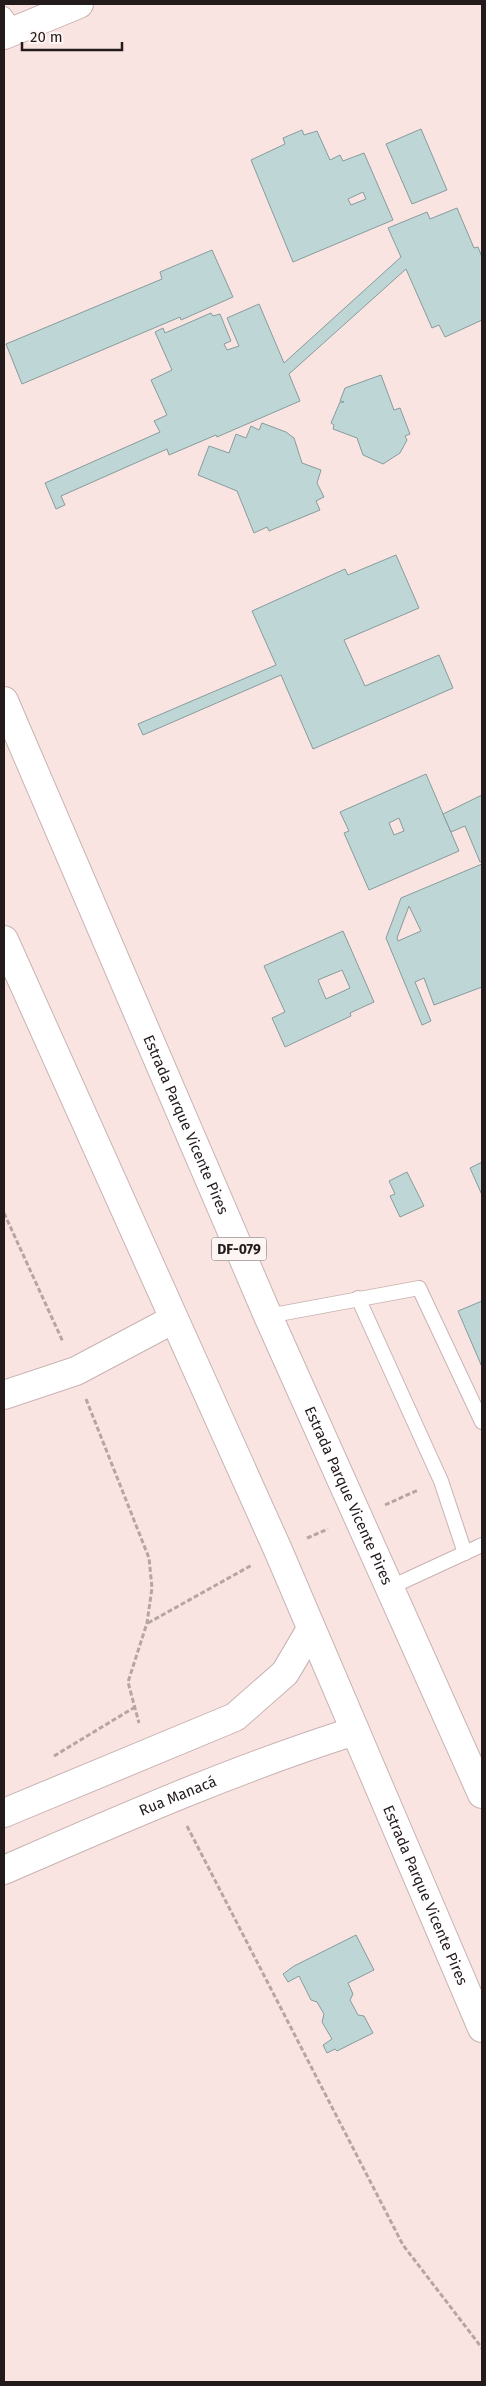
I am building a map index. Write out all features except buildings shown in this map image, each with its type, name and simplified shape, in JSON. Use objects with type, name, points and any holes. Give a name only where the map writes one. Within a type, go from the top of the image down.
[{"type":"main road","points":[[7,30],[63,7]]},
{"type":"main road","name":"Estrada Parque Vicente Pires","points":[[4,701],[268,1316],[391,1587],[482,1794]]},
{"type":"main road","name":"Estrada Parque Vicente Pires","points":[[4,940],[311,1629],[482,2028]]},
{"type":"main road","points":[[4,1395],[76,1371],[174,1319]]},
{"type":"main road","points":[[4,1813],[235,1717],[285,1673],[311,1629]]},
{"type":"main road","name":"Rua Manacá","points":[[4,1870],[172,1797],[298,1749],[354,1731]]},
{"type":"lane","points":[[268,1316],[419,1288],[482,1422]]},
{"type":"lane","points":[[358,1298],[441,1480],[465,1553]]},
{"type":"lane","points":[[391,1587],[482,1544]]},
{"type":"path","points":[[47,1760],[135,1707]]}]
